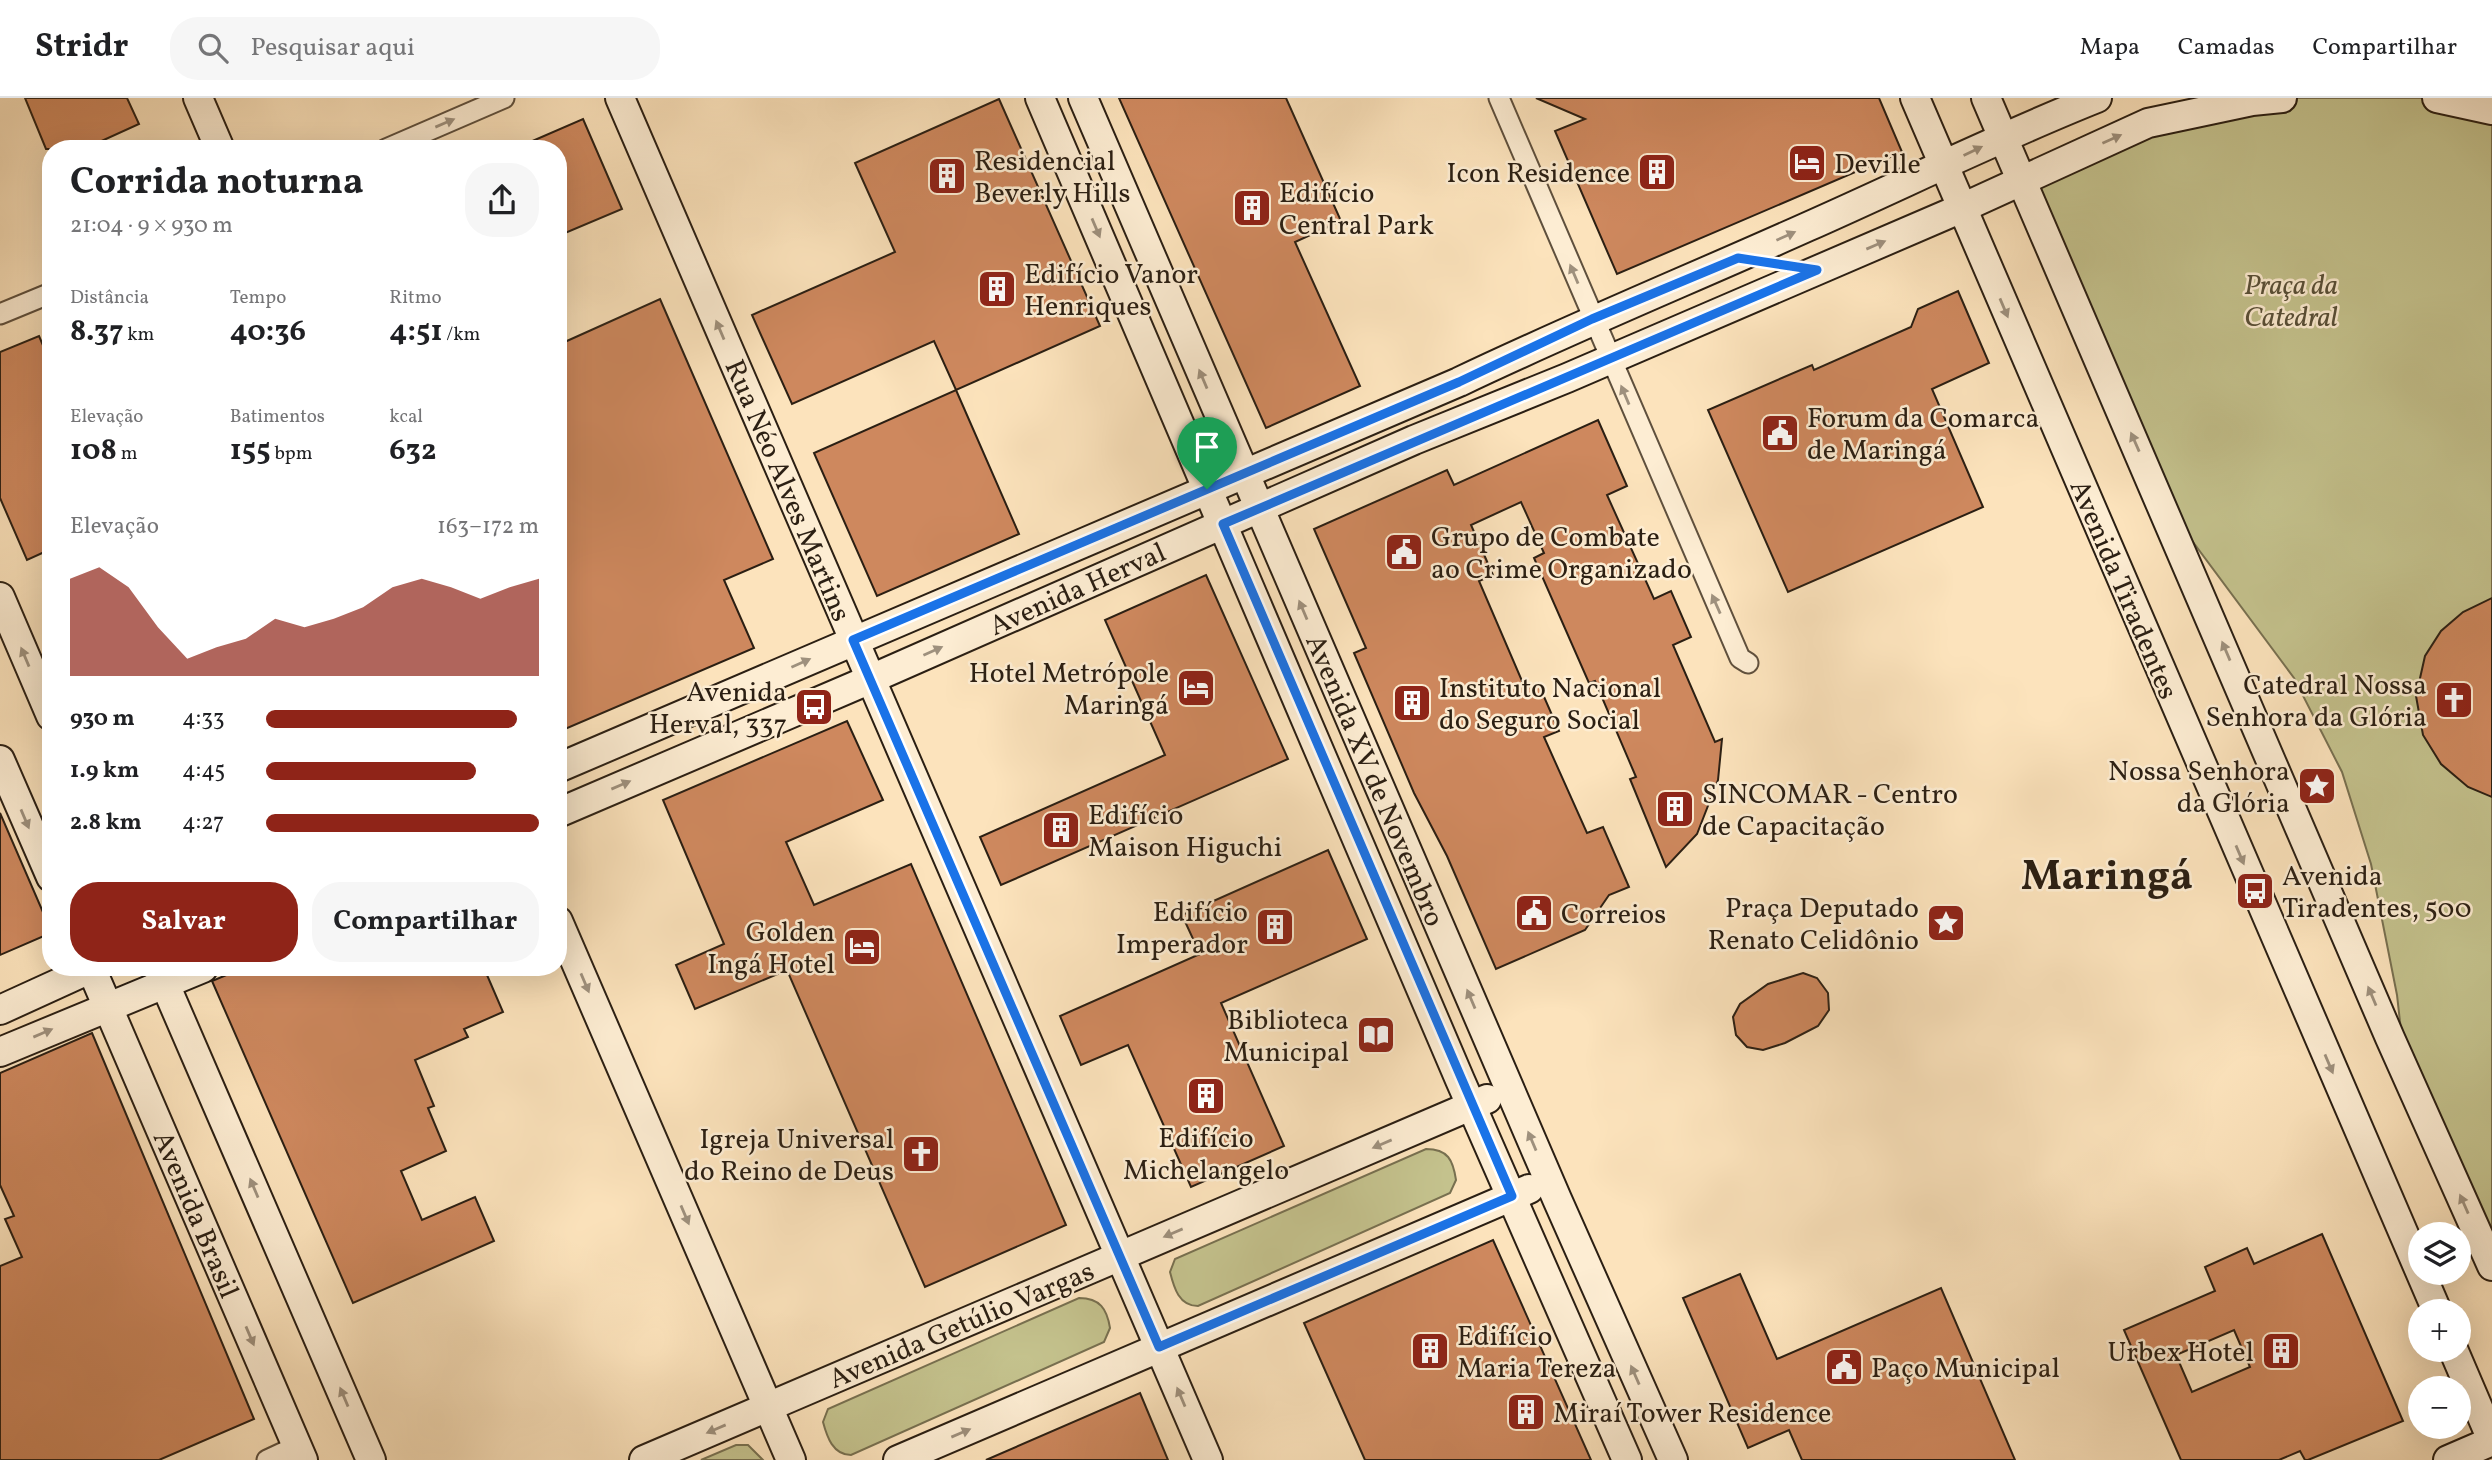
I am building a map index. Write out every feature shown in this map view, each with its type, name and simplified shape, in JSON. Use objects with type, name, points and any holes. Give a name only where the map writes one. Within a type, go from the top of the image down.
[{"type":"main road","points":[[198,98],[216,140]]},
{"type":"main road","name":"Rua Néo Alves Martins","points":[[620,98],[1208,1460]]},
{"type":"main road","name":"Avenida XV de Novembro","points":[[1040,98],[1627,1460]]},
{"type":"main road","name":"Avenida XV de Novembro","points":[[1083,98],[1549,1181],[1673,1460]]},
{"type":"main road","name":"Avenida Tiradentes","points":[[1915,98],[2432,1299]]},
{"type":"main road","points":[[1986,98],[2390,1038],[2492,1266]]},
{"type":"main road","name":"Avenida Herval","points":[[567,764],[1243,472],[1459,382],[1592,319],[1738,258],[2002,136],[2097,98]]},
{"type":"main road","name":"Avenida Herval","points":[[567,809],[871,679],[1414,440],[1962,208],[2148,123],[2253,99],[2282,98]]},
{"type":"main road","points":[[2437,98],[2492,110]]},
{"type":"main road","points":[[1738,258],[1817,270]]},
{"type":"main road","points":[[1414,440],[1459,382]]},
{"type":"main road","points":[[996,579],[1054,597]]},
{"type":"main road","points":[[0,597],[42,695]]},
{"type":"main road","points":[[676,761],[720,699]]},
{"type":"main road","points":[[0,760],[42,856]]},
{"type":"main road","points":[[567,941],[791,1460]]},
{"type":"main road","points":[[0,1010],[74,976]]},
{"type":"main road","name":"Avenida Brasil","points":[[95,976],[300,1453]]},
{"type":"main road","points":[[0,1052],[108,1006],[160,976]]},
{"type":"main road","points":[[162,976],[371,1460]]},
{"type":"main road","name":"Avenida Getúlio Vargas","points":[[644,1460],[1510,1089]]},
{"type":"main road","points":[[898,1460],[1549,1181]]},
{"type":"main road","points":[[2448,1460],[2492,1440],[2459,1362]]},
{"type":"street","points":[[407,140],[504,98]]},
{"type":"street","points":[[1499,98],[1740,658],[1748,663]]},
{"type":"street","points":[[0,314],[42,297]]},
{"type":"street","points":[[267,1460],[300,1453]]},
{"type":"green space","name":"Praça da Catedral","points":[[2282,98],[2437,98],[2492,110],[2492,1268],[2406,1075],[2397,995],[2371,864],[2342,772],[2294,678],[2161,499],[2020,180],[2148,123]]},
{"type":"green space","points":[[1426,1149],[1440,1151],[1451,1161],[1456,1180],[1450,1193],[1198,1306],[1186,1303],[1178,1295],[1170,1272],[1175,1259]]},
{"type":"green space","points":[[1079,1298],[1097,1302],[1107,1315],[1110,1328],[1104,1342],[851,1455],[835,1449],[823,1422],[828,1409]]},
{"type":"green space","points":[[736,1445],[748,1445],[763,1460],[701,1460]]},
{"type":"building","points":[[25,98],[127,98],[139,124],[104,140],[42,140]]},
{"type":"building","points":[[1119,98],[1286,98],[1341,221],[1295,242],[1360,386],[1266,428]]},
{"type":"building","points":[[1536,98],[1879,98],[1902,152],[1617,274],[1555,131],[1585,119]]},
{"type":"building","points":[[999,99],[1100,326],[956,390],[934,341],[792,404],[752,315],[895,252],[855,163]]},
{"type":"building","points":[[583,119],[622,209],[567,232],[567,140],[535,140]]},
{"type":"building","name":"Forum da Comarca de Maringá","points":[[1958,291],[1989,363],[1932,389],[1983,507],[1788,592],[1708,410],[1812,365],[1814,370],[1911,327],[1918,309]]},
{"type":"building","points":[[660,299],[773,559],[724,580],[754,648],[567,728],[567,341]]},
{"type":"building","points":[[39,336],[42,343],[42,553],[27,560],[0,498],[0,352]]},
{"type":"building","points":[[956,390],[1019,534],[877,596],[814,453]]},
{"type":"building","points":[[1598,420],[1627,486],[1607,495],[1654,599],[1671,591],[1691,637],[1673,645],[1715,742],[1722,739],[1718,780],[1697,834],[1666,867],[1630,779],[1636,777],[1595,681],[1589,683],[1534,558],[1544,553],[1521,502],[1471,525],[1493,575],[1479,581],[1525,688],[1538,683],[1559,731],[1544,737],[1587,833],[1603,827],[1629,887],[1609,895],[1585,930],[1496,969],[1447,856],[1414,793],[1354,653],[1366,648],[1314,529],[1447,470],[1454,485]]},
{"type":"building","name":"Hotel Metrópole Maringá","points":[[1206,575],[1288,759],[1001,885],[980,837],[1165,755],[1105,620]]},
{"type":"building","name":"Catedral Nossa Senhora da Glória","points":[[2492,598],[2492,797],[2468,787],[2441,764],[2423,735],[2416,696],[2425,656],[2441,631],[2463,612]]},
{"type":"building","points":[[847,721],[883,800],[786,842],[814,905],[911,864],[1066,1225],[925,1287],[787,970],[695,1009],[676,965],[724,944],[663,800]]},
{"type":"building","points":[[0,813],[42,910],[42,937],[0,955]]},
{"type":"building","points":[[1328,850],[1367,939],[1221,1003],[1284,1146],[1191,1187],[1128,1045],[1081,1065],[1060,1016],[1200,954],[1182,915]]},
{"type":"building","points":[[1803,973],[1817,978],[1828,993],[1829,1010],[1818,1026],[1785,1043],[1763,1050],[1747,1047],[1736,1035],[1733,1017],[1740,1004],[1768,984]]},
{"type":"building","points":[[224,976],[487,976],[503,1012],[464,1029],[468,1037],[415,1060],[434,1106],[428,1108],[446,1151],[401,1171],[422,1220],[475,1197],[494,1241],[353,1303],[212,981]]},
{"type":"building","points":[[92,1033],[254,1419],[159,1460],[0,1460],[0,1266],[22,1257],[5,1219],[14,1216],[0,1185],[0,1073]]},
{"type":"building","name":"Urbex Hotel","points":[[2322,1234],[2403,1421],[2308,1460],[2305,1460],[2300,1451],[2279,1460],[2181,1460],[2124,1330],[2215,1291],[2205,1267],[2247,1248],[2254,1264]],"holes":[[[2234,1330],[2250,1367],[2192,1392],[2176,1355]]]},
{"type":"building","name":"Edifício Maria Tereza","points":[[1493,1240],[1591,1460],[1365,1460],[1304,1323]]},
{"type":"building","name":"Paço Municipal","points":[[1740,1274],[1777,1359],[1941,1288],[2015,1460],[1802,1460],[1789,1430],[1748,1448],[1683,1298]]},
{"type":"building","points":[[1140,1393],[1168,1460],[986,1460]]},
{"type":"place","name":"Deville","points":[[1807,163]]},
{"type":"place","name":"Icon Residence","points":[[1657,172]]},
{"type":"place","name":"Residencial Beverly Hills","points":[[947,176]]},
{"type":"place","name":"Edifício Central Park","points":[[1252,208]]},
{"type":"place","name":"Edifício Vanor Henriques","points":[[997,289]]},
{"type":"place","name":"Forum da Comarca de Maringá","points":[[1780,433]]},
{"type":"place","name":"Grupo de Combate ao Crime Organizado","points":[[1404,552]]},
{"type":"place","name":"Hotel Metrópole Maringá","points":[[1196,688]]},
{"type":"place","name":"Catedral Nossa Senhora da Glória","points":[[2454,700]]},
{"type":"place","name":"Instituto Nacional do Seguro Social","points":[[1412,703]]},
{"type":"place","name":"Avenida Herval, 337","points":[[814,707]]},
{"type":"place","name":"Nossa Senhora da Glória","points":[[2317,786]]},
{"type":"place","name":"SINCOMAR - Centro de Capacitação","points":[[1675,809]]},
{"type":"place","name":"Edifício Maison Higuchi","points":[[1061,830]]},
{"type":"place","name":"Avenida Tiradentes, 500","points":[[2255,891]]},
{"type":"place","name":"Correios","points":[[1534,913]]},
{"type":"place","name":"Praça Deputado Renato Celidônio","points":[[1946,923]]},
{"type":"place","name":"Edifício Imperador","points":[[1275,927]]},
{"type":"place","name":"Golden Ingá Hotel","points":[[862,947]]},
{"type":"place","name":"Biblioteca Municipal","points":[[1376,1035]]},
{"type":"place","name":"Edifício Michelangelo","points":[[1206,1096]]},
{"type":"place","name":"Igreja Universal do Reino de Deus","points":[[921,1154]]},
{"type":"place","name":"Edifício Maria Tereza","points":[[1430,1351]]},
{"type":"place","name":"Urbex Hotel","points":[[2281,1351]]},
{"type":"place","name":"Paço Municipal","points":[[1844,1367]]},
{"type":"place","name":"Miraí Tower Residence","points":[[1526,1412]]},
{"type":"district","name":"Maringá","points":[[2107,874]]},
{"type":"route","points":[[1738,258],[1817,270],[1567,378],[1414,440],[1223,524],[1512,1196],[1159,1347],[853,640],[1207,489],[1459,382],[1592,319],[1738,258]]}]
